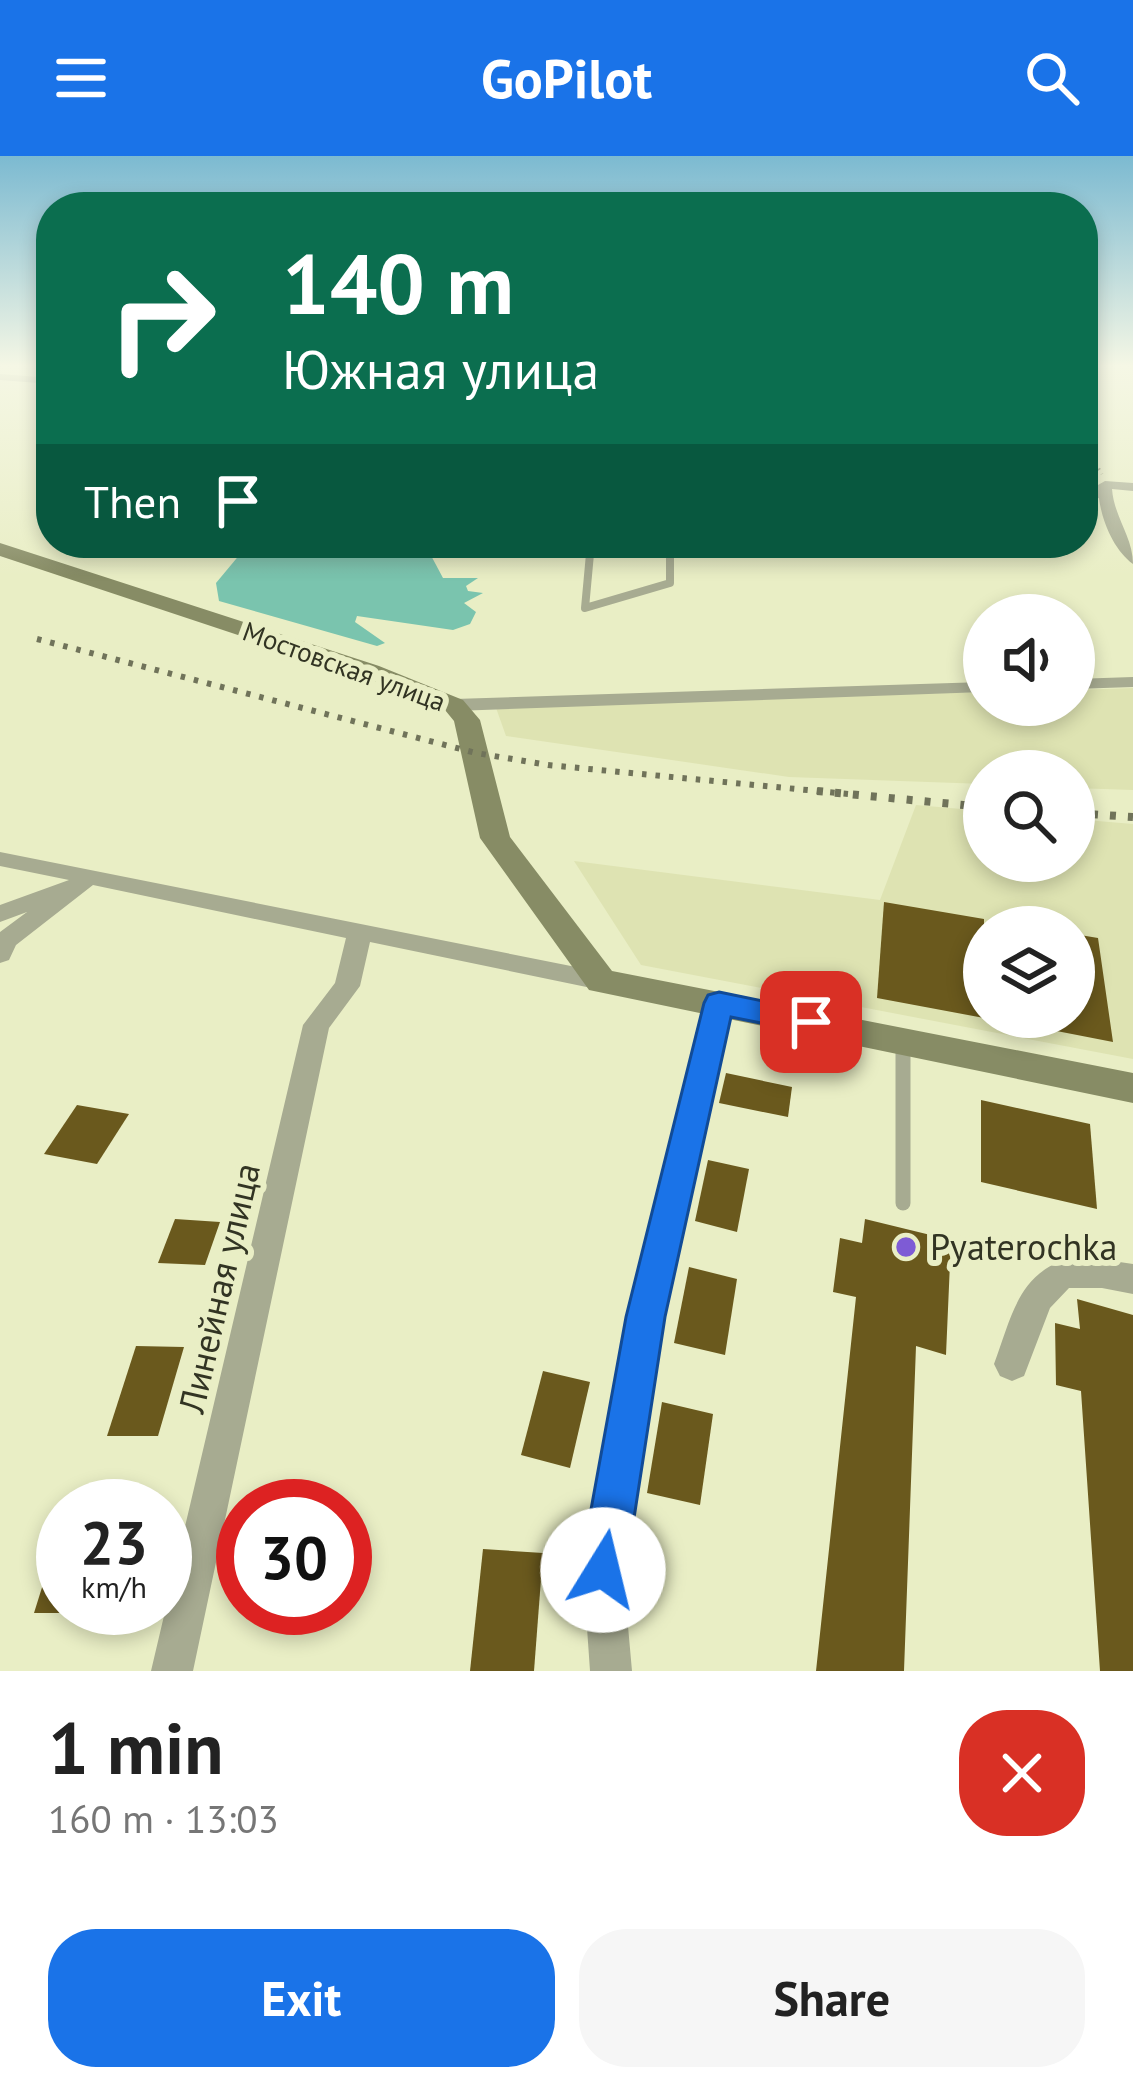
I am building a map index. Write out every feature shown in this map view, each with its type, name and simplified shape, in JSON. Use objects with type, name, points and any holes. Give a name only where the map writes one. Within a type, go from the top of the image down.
[{"type":"street","points":[[1133,487],[1105,490],[1112,524],[1133,560]]},
{"type":"street","name":"Мостовская улица","points":[[0,549],[370,670],[454,705],[467,720],[495,838],[601,981]]},
{"type":"street","points":[[1095,683],[1133,682]]},
{"type":"street","points":[[454,705],[963,688]]},
{"type":"street","points":[[0,860],[1133,1088]]},
{"type":"street","points":[[0,914],[88,878]]},
{"type":"street","points":[[0,954],[6,940],[88,878]]},
{"type":"street","name":"Линейная улица","points":[[172,1671],[316,1025],[347,986],[359,931]]},
{"type":"street","points":[[611,1671],[603,1570],[645,1317],[719,1003]]},
{"type":"street","points":[[1012,1364],[1037,1297],[1053,1278],[1067,1269],[1090,1269],[1133,1279]]},
{"type":"lane","points":[[1098,490],[1105,490]]},
{"type":"lane","points":[[590,558],[585,608],[670,583],[670,558]]},
{"type":"lane","points":[[903,1203],[904,1041]]},
{"type":"path","points":[[1098,475],[1105,490]]},
{"type":"shaded area","points":[[1133,688],[1133,790],[1095,789],[1095,750],[963,750],[963,783],[789,777],[506,736],[495,705],[963,693],[963,726],[1095,726],[1095,689]]},
{"type":"shaded area","points":[[916,805],[963,809],[963,882],[1095,882],[1095,821],[1133,824],[1133,1059],[1023,1038],[1095,1038],[1095,906],[963,906],[963,1027],[641,965],[574,861],[880,900]]},
{"type":"water","points":[[237,558],[432,558],[443,578],[478,578],[466,586],[468,591],[483,593],[464,603],[476,612],[470,624],[453,630],[357,616],[355,622],[385,643],[377,646],[219,601],[216,583]]},
{"type":"building","points":[[884,902],[963,915],[963,1014],[877,998]]},
{"type":"building","points":[[1095,938],[1098,938],[1113,1042],[1092,1038]]},
{"type":"building","points":[[726,1073],[792,1087],[788,1117],[719,1103]]},
{"type":"building","points":[[981,1100],[1090,1124],[1097,1209],[981,1182]]},
{"type":"building","points":[[77,1105],[129,1114],[97,1164],[44,1154]]},
{"type":"building","points":[[708,1160],[749,1169],[737,1232],[695,1221]]},
{"type":"building","points":[[175,1219],[220,1222],[205,1265],[158,1263]]},
{"type":"building","points":[[865,1219],[951,1240],[946,1355],[916,1346],[904,1671],[816,1671],[856,1297],[833,1292],[840,1238],[862,1243]]},
{"type":"building","points":[[689,1267],[737,1279],[725,1355],[674,1343]]},
{"type":"building","points":[[1077,1299],[1133,1315],[1133,1671],[1100,1671],[1081,1391],[1056,1385],[1055,1323],[1080,1329]]},
{"type":"building","points":[[136,1346],[184,1347],[158,1436],[107,1436]]},
{"type":"building","points":[[543,1371],[590,1382],[570,1468],[521,1455]]},
{"type":"building","points":[[662,1402],[713,1414],[700,1505],[647,1493]]},
{"type":"building","points":[[483,1549],[543,1553],[534,1671],[470,1671]]},
{"type":"railway","points":[[37,639],[476,753],[548,765],[848,794]]},
{"type":"railway","points":[[817,791],[963,805]]},
{"type":"railway","points":[[1095,814],[1133,817]]},
{"type":"place","name":"Pyaterochka","points":[[906,1247]]},
{"type":"route","points":[[603,1570],[645,1317],[719,1003],[811,1022]]}]
